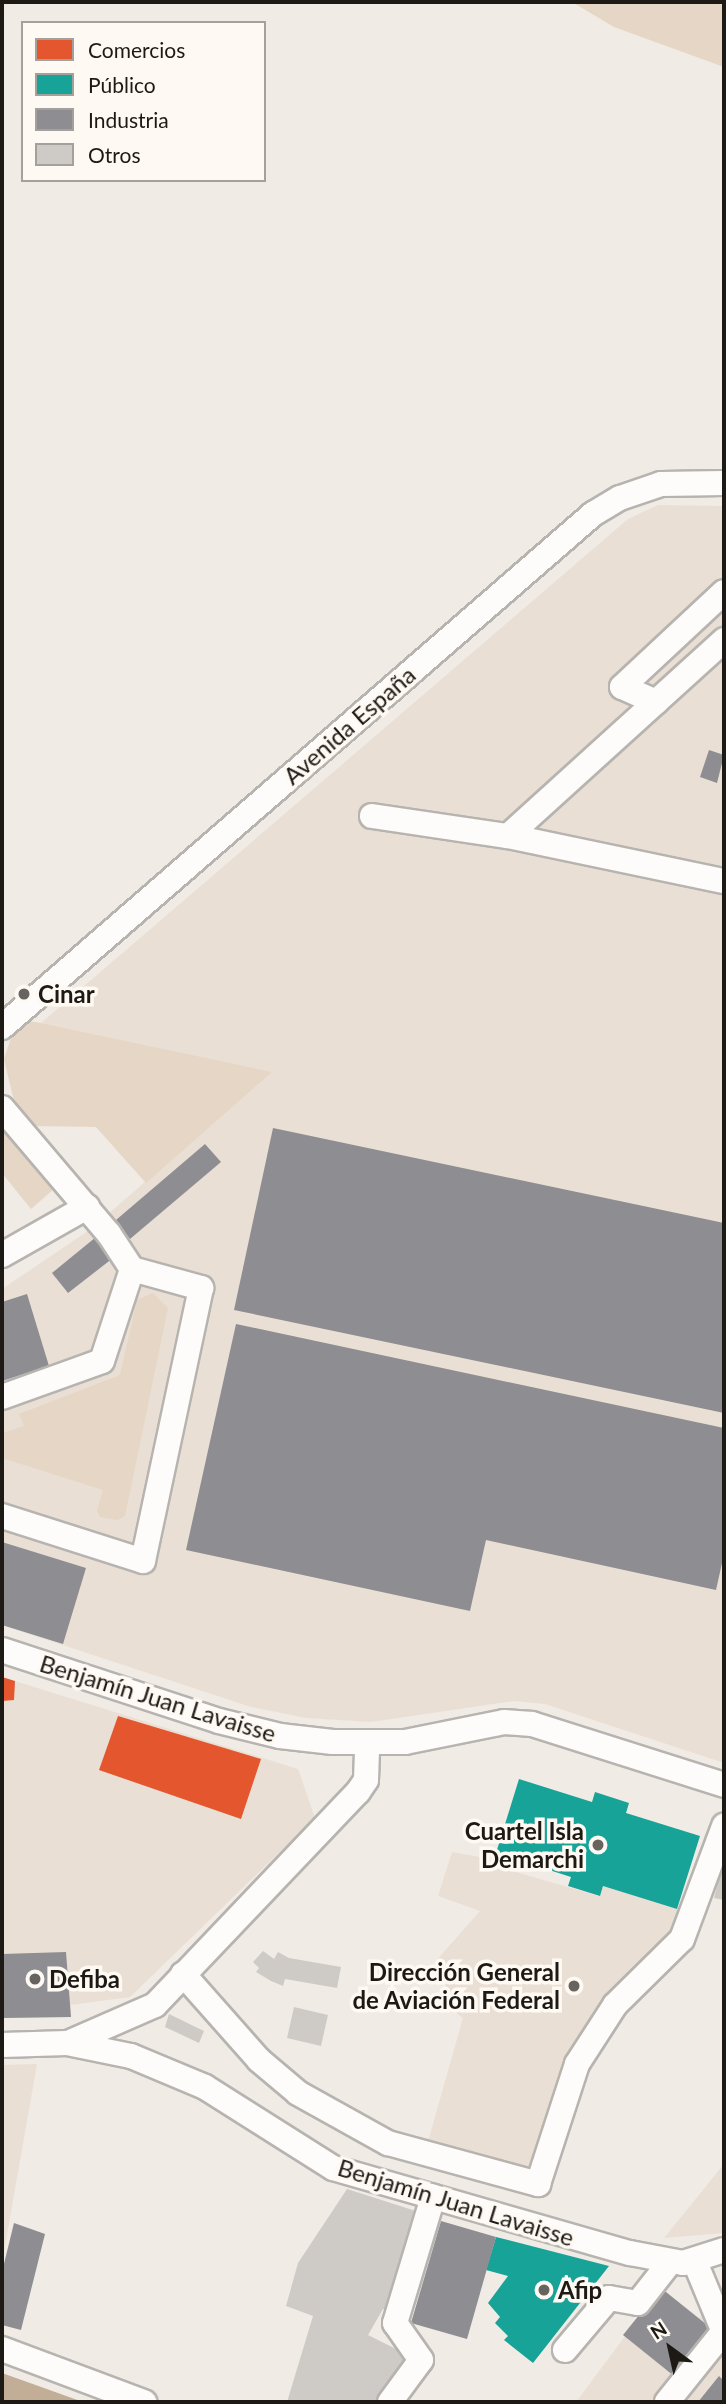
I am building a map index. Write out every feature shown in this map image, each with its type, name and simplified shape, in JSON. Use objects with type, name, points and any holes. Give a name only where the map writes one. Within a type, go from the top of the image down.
[{"type":"street","name":"Avenida España","points":[[2,1027],[593,514],[620,498],[661,484],[724,483]]},
{"type":"street","points":[[656,702],[622,687],[724,592]]},
{"type":"street","points":[[508,836],[724,640]]},
{"type":"street","points":[[372,816],[508,836],[724,881]]},
{"type":"street","points":[[2,1108],[87,1208],[132,1269],[201,1287],[143,1561],[2,1516]]},
{"type":"street","points":[[2,1255],[87,1208]]},
{"type":"street","points":[[2,1397],[102,1361],[132,1269]]},
{"type":"street","name":"Benjamín Juan Lavaisse","points":[[2,1650],[219,1721],[281,1736],[367,1743],[405,1742],[503,1723],[532,1724],[724,1785]]},
{"type":"street","points":[[68,2043],[155,2006],[358,1792],[368,1769],[367,1743]]},
{"type":"street","points":[[183,1974],[259,2060],[298,2094],[388,2143],[538,2183],[577,2064],[615,2005],[682,1939],[724,1826]]},
{"type":"street","name":"Benjamín Juan Lavaisse","points":[[2,2045],[68,2043],[150,2063],[205,2087],[333,2168],[433,2197],[670,2262],[695,2262],[724,2250]]},
{"type":"street","points":[[390,2402],[421,2360],[413,2343],[398,2334],[395,2323],[433,2197]]},
{"type":"street","points":[[565,2350],[609,2298],[638,2303],[670,2262]]},
{"type":"street","points":[[667,2402],[724,2332],[695,2262]]},
{"type":"street","points":[[2,2349],[144,2402]]},
{"type":"shaded area","points":[[572,2],[724,2],[724,67],[614,27]]},
{"type":"shaded area","points":[[658,505],[724,506],[724,1763],[545,1704],[514,1701],[371,1722],[306,1718],[251,1707],[2,1625],[2,1289],[91,1229],[271,1072],[41,1023],[628,519]]},
{"type":"shaded area","points":[[29,1021],[272,1072],[146,1183],[96,1127],[32,1126],[15,1105],[4,1059],[11,1038]]},
{"type":"shaded area","points":[[2,1125],[55,1188],[31,1209],[2,1173]]},
{"type":"shaded area","points":[[153,1293],[168,1308],[125,1516],[118,1520],[100,1517],[97,1511],[103,1490],[2,1458],[2,1433],[24,1426],[19,1414],[120,1375],[137,1300]]},
{"type":"shaded area","name":"Defiba","points":[[2,1677],[298,1769],[315,1818],[130,1997],[70,2005],[71,2017],[2,2018]]},
{"type":"shaded area","points":[[452,1852],[486,1858],[488,1864],[599,1896],[603,1886],[677,1909],[679,1915],[698,1922],[592,2051],[549,2174],[427,2145],[463,2018],[446,2005],[445,1962],[435,1962],[480,1911],[438,1896]]},
{"type":"shaded area","points":[[37,2064],[2,2263],[2,2065]]},
{"type":"shaded area","points":[[724,2164],[724,2233],[664,2238]]},
{"type":"shaded area","points":[[661,2288],[699,2318],[724,2289],[724,2402],[576,2402]]},
{"type":"shaded area","points":[[2,2373],[83,2402],[2,2402]]},
{"type":"building: Comercios","points":[[2,1677],[15,1681],[14,1700],[2,1701]]},
{"type":"building: Comercios","points":[[118,1716],[261,1759],[241,1819],[99,1770]]},
{"type":"building: Público","name":"Cuartel Isla Demarchi","points":[[519,1779],[592,1802],[595,1792],[629,1803],[626,1813],[700,1836],[677,1909],[603,1886],[600,1896],[568,1886],[571,1877],[496,1853]]},
{"type":"building: Público","name":"Afip","points":[[496,2237],[609,2266],[533,2363],[504,2340],[508,2336],[495,2323],[500,2317],[488,2303],[508,2276],[486,2270]]},
{"type":"building: Industria","points":[[709,750],[724,755],[717,783],[700,777]]},
{"type":"building: Industria","points":[[273,1128],[724,1223],[724,1413],[234,1310]]},
{"type":"building: Industria","points":[[205,1144],[221,1162],[130,1239],[116,1220]]},
{"type":"building: Industria","points":[[96,1237],[113,1258],[68,1293],[52,1273]]},
{"type":"building: Industria","points":[[27,1294],[49,1366],[2,1381],[2,1302]]},
{"type":"building: Industria","points":[[236,1324],[724,1428],[724,1554],[716,1590],[486,1540],[470,1611],[186,1550]]},
{"type":"building: Industria","points":[[2,1542],[86,1568],[63,1644],[2,1625]]},
{"type":"building: Industria","name":"Defiba","points":[[66,1952],[71,2017],[3,2018],[2,1954]]},
{"type":"building: Industria","points":[[441,2221],[496,2237],[467,2339],[411,2323]]},
{"type":"building: Industria","points":[[14,2223],[45,2234],[21,2330],[2,2325],[2,2272]]},
{"type":"building: Industria","points":[[661,2288],[712,2329],[674,2376],[623,2335]]},
{"type":"building: Industria","points":[[719,2376],[724,2381],[724,2402],[698,2402]]},
{"type":"building: Otros","points":[[720,1874],[724,1875],[724,1900],[714,1898]]},
{"type":"building: Otros","points":[[263,1951],[274,1959],[278,1952],[289,1958],[341,1967],[337,1988],[285,1979],[283,1986],[271,1981],[256,1972],[259,1968],[253,1962]]},
{"type":"building: Otros","points":[[294,2007],[328,2015],[321,2046],[287,2038]]},
{"type":"building: Otros","points":[[169,2014],[204,2031],[199,2043],[165,2027]]},
{"type":"building: Otros","points":[[347,2189],[419,2212],[390,2312],[383,2309],[368,2335],[406,2354],[410,2367],[383,2402],[287,2402],[313,2316],[286,2306],[298,2263]]},
{"type":"place","name":"Cinar","points":[[24,994]]},
{"type":"place","name":"Cuartel Isla Demarchi","points":[[598,1845]]},
{"type":"place","name":"Defiba","points":[[35,1979]]},
{"type":"place","name":"Dirección General de Aviación Federal","points":[[574,1986]]},
{"type":"place","name":"Afip","points":[[544,2290]]}]
